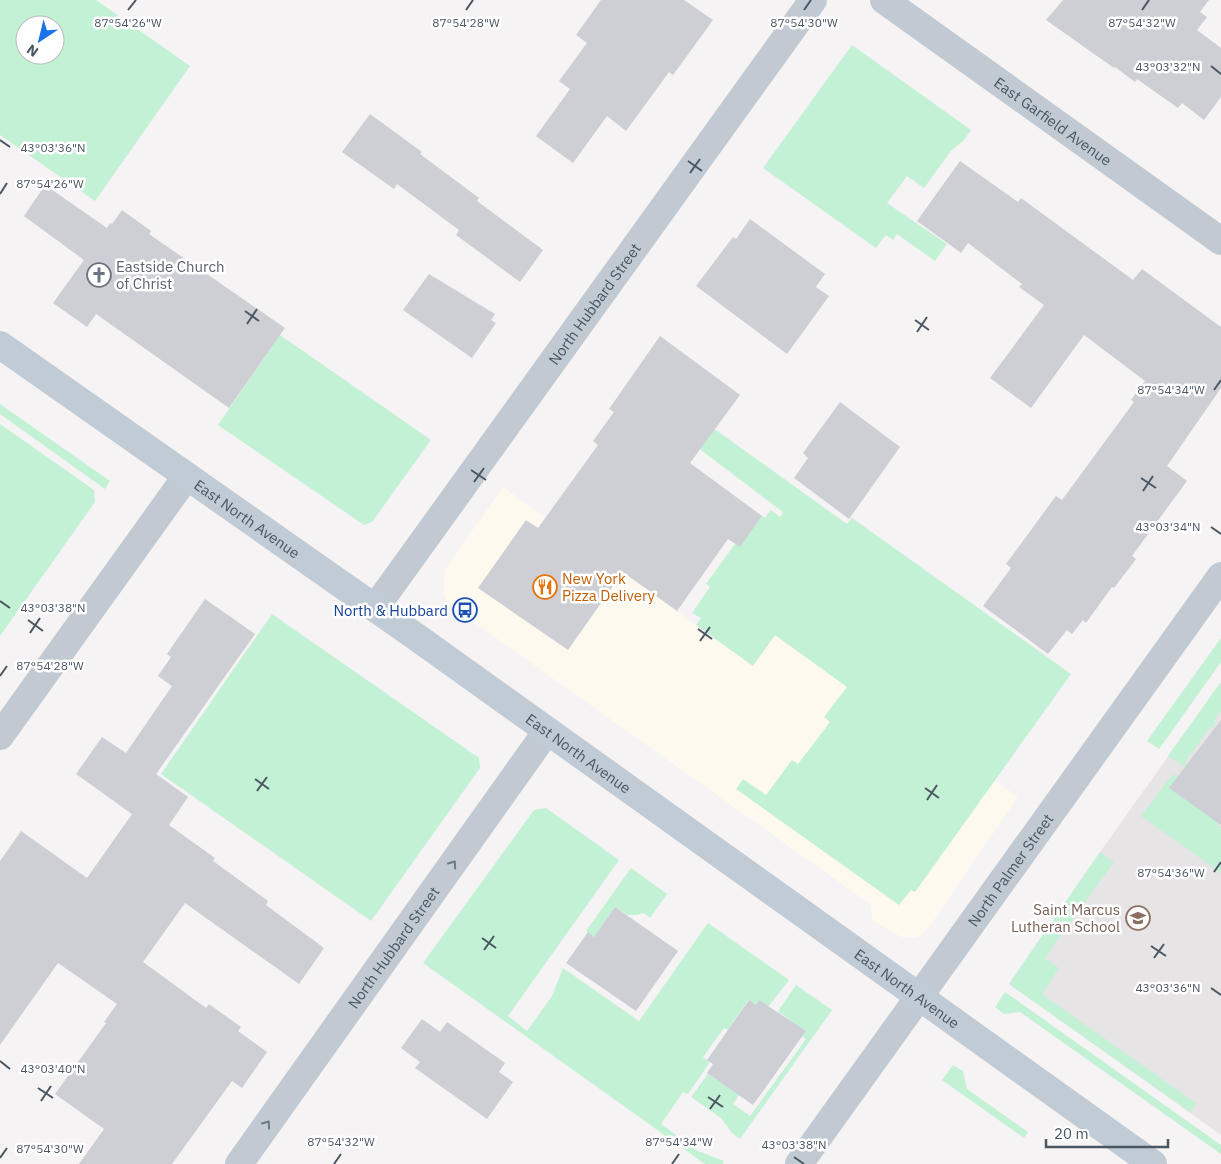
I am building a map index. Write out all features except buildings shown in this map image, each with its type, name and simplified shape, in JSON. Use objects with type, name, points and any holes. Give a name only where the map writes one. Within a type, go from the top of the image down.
[{"type":"main road","name":"East North Avenue","points":[[0,345],[375,608],[1153,1164]]},
{"type":"street","name":"North Hubbard Street","points":[[375,608],[813,0]]},
{"type":"street","name":"East Garfield Avenue","points":[[884,0],[1221,241]]},
{"type":"street","points":[[0,736],[186,477]]},
{"type":"street","name":"North Palmer Street","points":[[799,1164],[1221,576]]},
{"type":"street","name":"North Hubbard Street","points":[[239,1164],[548,731]]},
{"type":"shaded area","points":[[503,487],[748,662],[776,624],[1018,797],[923,934],[916,938],[901,937],[873,921],[870,904],[451,606],[444,596],[446,568]]},
{"type":"shaded area","name":"Saint Marcus Lutheran School","points":[[1221,682],[1221,1135],[1009,984]]},
{"type":"green space","points":[[0,0],[96,0],[190,66],[95,201],[0,135]]},
{"type":"green space","points":[[852,45],[971,130],[963,141],[951,151],[924,188],[907,176],[887,203],[947,244],[935,261],[897,234],[893,240],[886,235],[876,248],[763,168]]},
{"type":"green space","points":[[280,335],[431,440],[372,522],[364,525],[218,425]]},
{"type":"green space","points":[[0,404],[110,481],[105,489],[0,414]]},
{"type":"green space","points":[[695,415],[847,524],[852,518],[1071,674],[915,892],[911,890],[899,905],[736,789],[743,779],[766,795],[792,760],[798,764],[830,722],[824,717],[847,687],[775,635],[753,666],[696,625],[701,618],[692,613],[710,587],[706,584],[735,544],[740,546],[762,516],[765,518],[771,510],[780,517],[783,512],[681,435]]},
{"type":"green space","points":[[0,424],[94,490],[95,502],[0,636]]},
{"type":"green space","points":[[272,614],[479,758],[480,768],[371,921],[161,774]]},
{"type":"green space","points":[[1221,638],[1221,662],[1159,749],[1147,741]]},
{"type":"green space","points":[[1221,682],[1221,711],[1214,721],[1216,723],[1212,729],[1210,727],[1185,762],[1187,764],[1185,767],[1168,756]]},
{"type":"green space","points":[[1173,774],[1178,777],[1221,828],[1221,873],[1141,816]]},
{"type":"green space","points":[[546,808],[619,860],[508,1016],[527,1031],[552,996],[563,968],[639,1021],[708,923],[789,980],[768,1007],[759,1001],[756,1005],[748,1000],[728,1030],[724,1028],[703,1057],[709,1061],[708,1065],[688,1094],[683,1092],[661,1124],[698,1151],[724,1161],[723,1164],[705,1164],[423,963],[534,810]]},
{"type":"green space","points":[[1100,852],[1114,862],[1045,958],[1059,968],[1042,994],[1197,1104],[1190,1112],[1009,984]]},
{"type":"green space","points":[[631,868],[667,894],[650,918],[644,913],[629,915],[615,907],[594,937],[586,931]]},
{"type":"green space","points":[[796,985],[832,1010],[740,1139],[732,1133],[721,1118],[691,1097],[708,1074],[739,1095],[733,1104],[750,1116],[806,1039],[802,1036],[805,1031],[779,1012],[777,1013]]},
{"type":"green space","points":[[1005,992],[1221,1145],[1221,1154],[1020,1012],[1004,1014],[995,1007]]},
{"type":"green space","points":[[953,1065],[963,1071],[967,1089],[1028,1132],[1024,1138],[942,1080]]},
{"type":"place","name":"Eastside Church of Christ","points":[[99,275]]},
{"type":"place","name":"New York Pizza Delivery","points":[[545,587]]},
{"type":"place","name":"North & Hubbard","points":[[465,610]]},
{"type":"place","name":"Saint Marcus Lutheran School","points":[[1138,918]]}]
